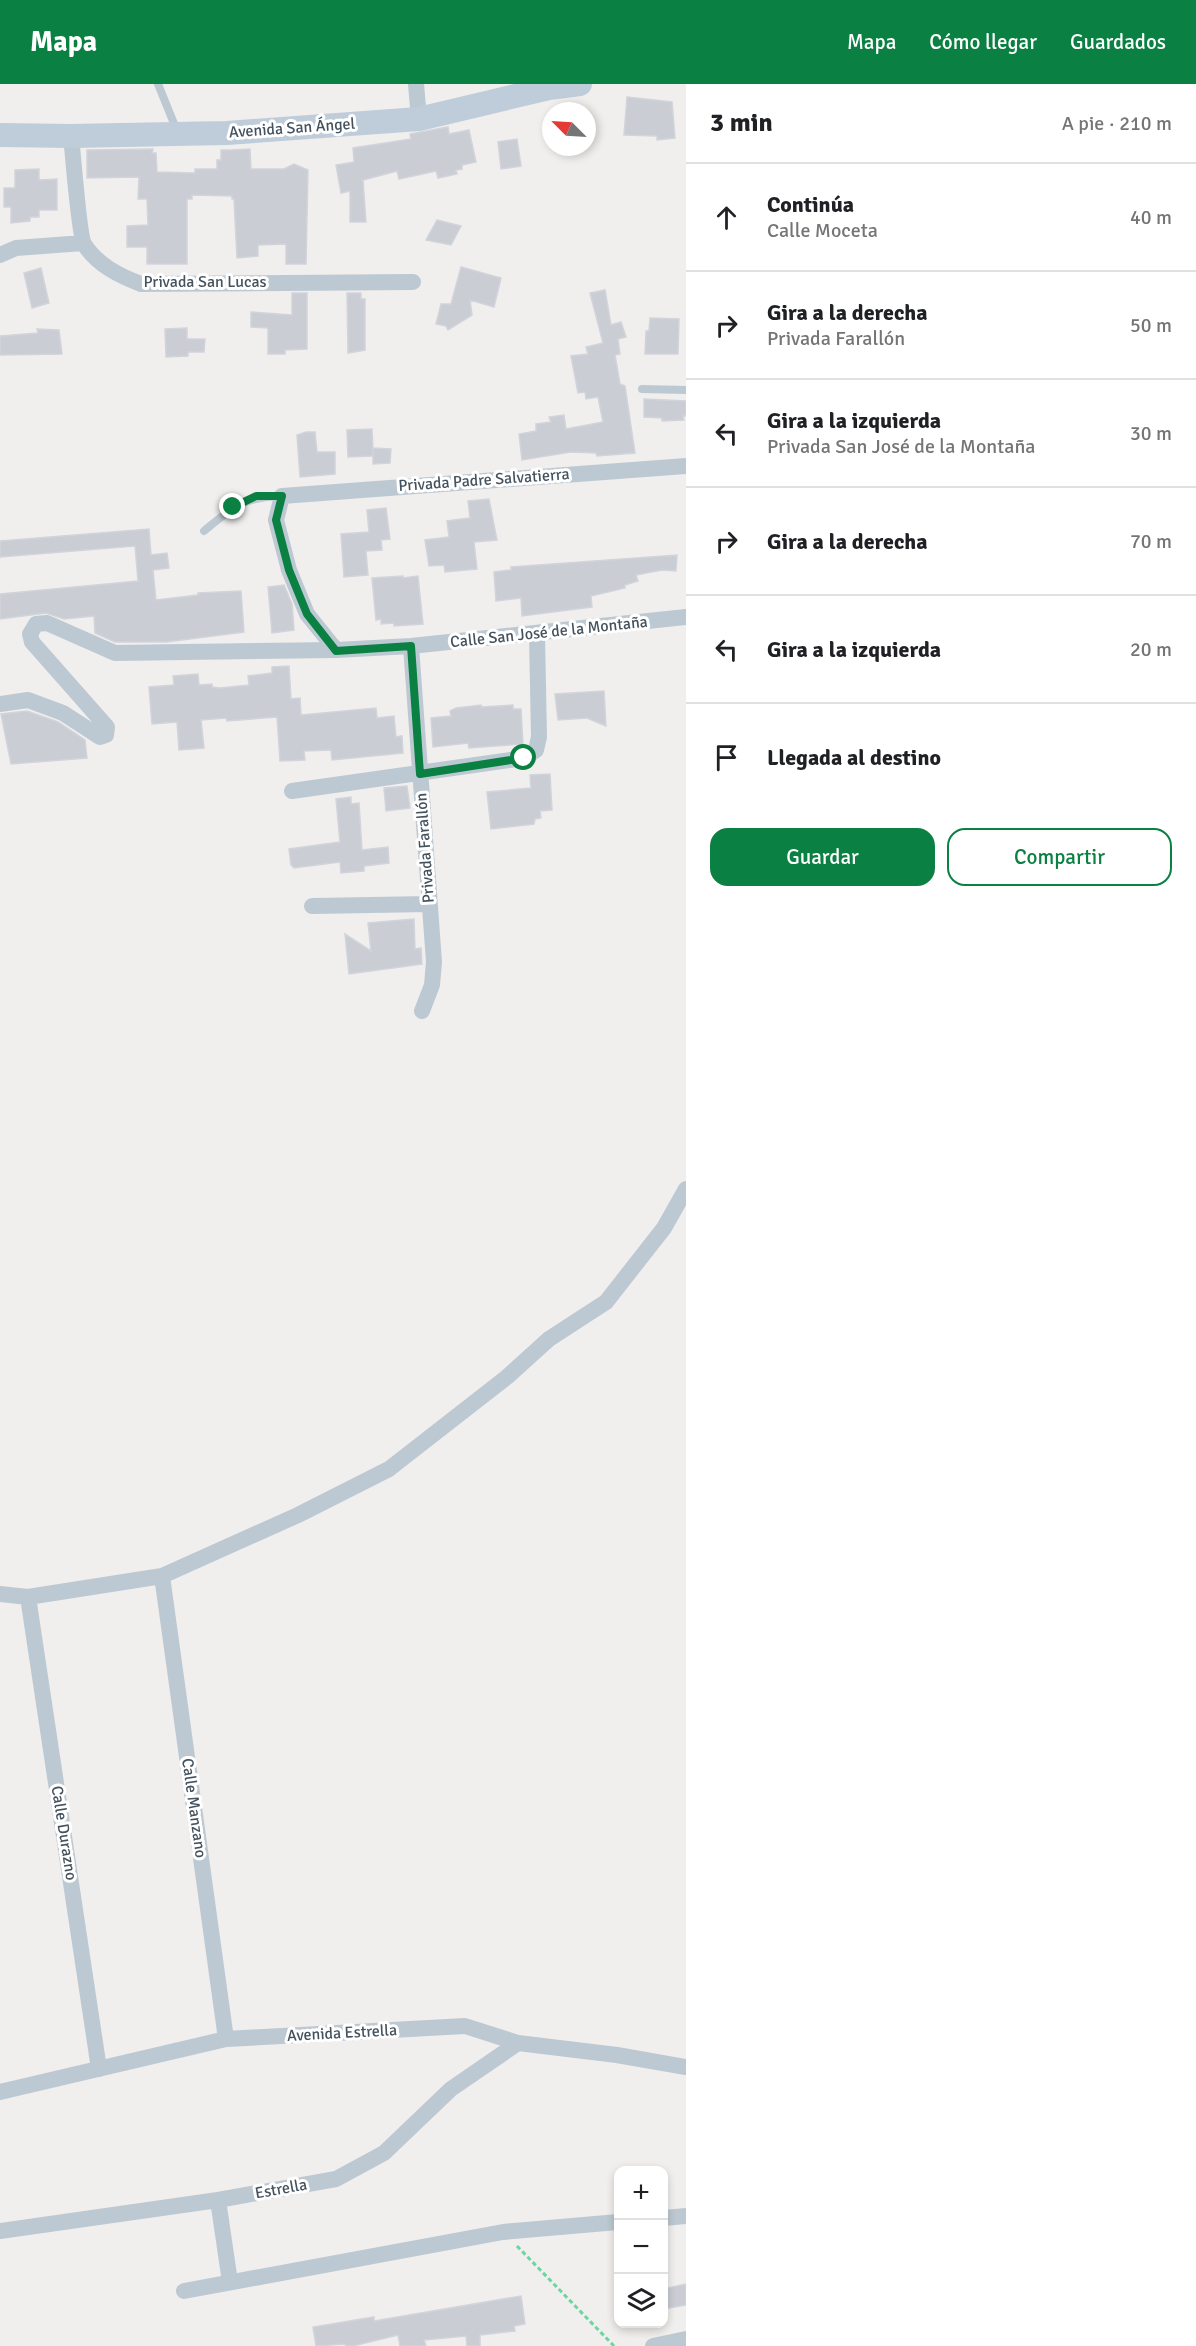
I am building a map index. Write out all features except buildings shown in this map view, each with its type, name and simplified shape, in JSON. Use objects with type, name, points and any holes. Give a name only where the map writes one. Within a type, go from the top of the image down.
[{"type":"main road","name":"Avenida San Ángel","points":[[0,135],[178,134],[418,119],[549,88],[580,84]]},
{"type":"street","points":[[416,84],[418,119]]},
{"type":"street","points":[[0,255],[16,248],[83,243],[71,136]]},
{"type":"street","name":"Privada San Lucas","points":[[83,243],[107,267],[121,277],[141,284],[412,282]]},
{"type":"street","name":"Privada Padre Salvatierra","points":[[282,496],[686,466]]},
{"type":"street","points":[[282,496],[276,520],[289,570],[307,614],[336,651]]},
{"type":"street","name":"Calle San José de la Montaña","points":[[0,704],[28,700],[63,712],[100,737],[106,735],[107,728],[32,642],[30,634],[36,624],[47,623],[115,653],[336,651],[537,635],[686,617]]},
{"type":"street","points":[[292,791],[524,758],[536,750],[539,737],[537,635]]},
{"type":"street","name":"Privada Farallón","points":[[411,646],[434,962],[432,985],[422,1011]]},
{"type":"street","points":[[312,906],[429,904]]},
{"type":"street","points":[[0,1593],[28,1597],[162,1576],[298,1515],[389,1468],[507,1377],[549,1339],[606,1302],[664,1228],[686,1189]]},
{"type":"street","name":"Calle Manzano","points":[[162,1576],[226,2039]]},
{"type":"street","name":"Calle Durazno","points":[[28,1597],[99,2069]]},
{"type":"street","name":"Avenida Estrella","points":[[0,2092],[226,2039],[465,2026],[519,2043],[617,2055],[686,2067]]},
{"type":"street","name":"Estrella","points":[[0,2231],[218,2200],[336,2179],[384,2154],[451,2089],[519,2043]]},
{"type":"street","points":[[218,2200],[230,2282]]},
{"type":"street","points":[[668,2218],[686,2216]]},
{"type":"street","points":[[184,2291],[503,2232],[614,2222]]},
{"type":"street","points":[[653,2346],[686,2339]]},
{"type":"lane","points":[[158,84],[178,134]]},
{"type":"lane","points":[[642,389],[686,390]]},
{"type":"lane","points":[[204,531],[233,507],[256,496],[282,496]]},
{"type":"path","points":[[503,2232],[614,2346]]},
{"type":"route","points":[[233,507],[256,496],[282,496],[276,520],[289,570],[307,614],[336,651],[411,646],[420,774],[524,758]]}]
